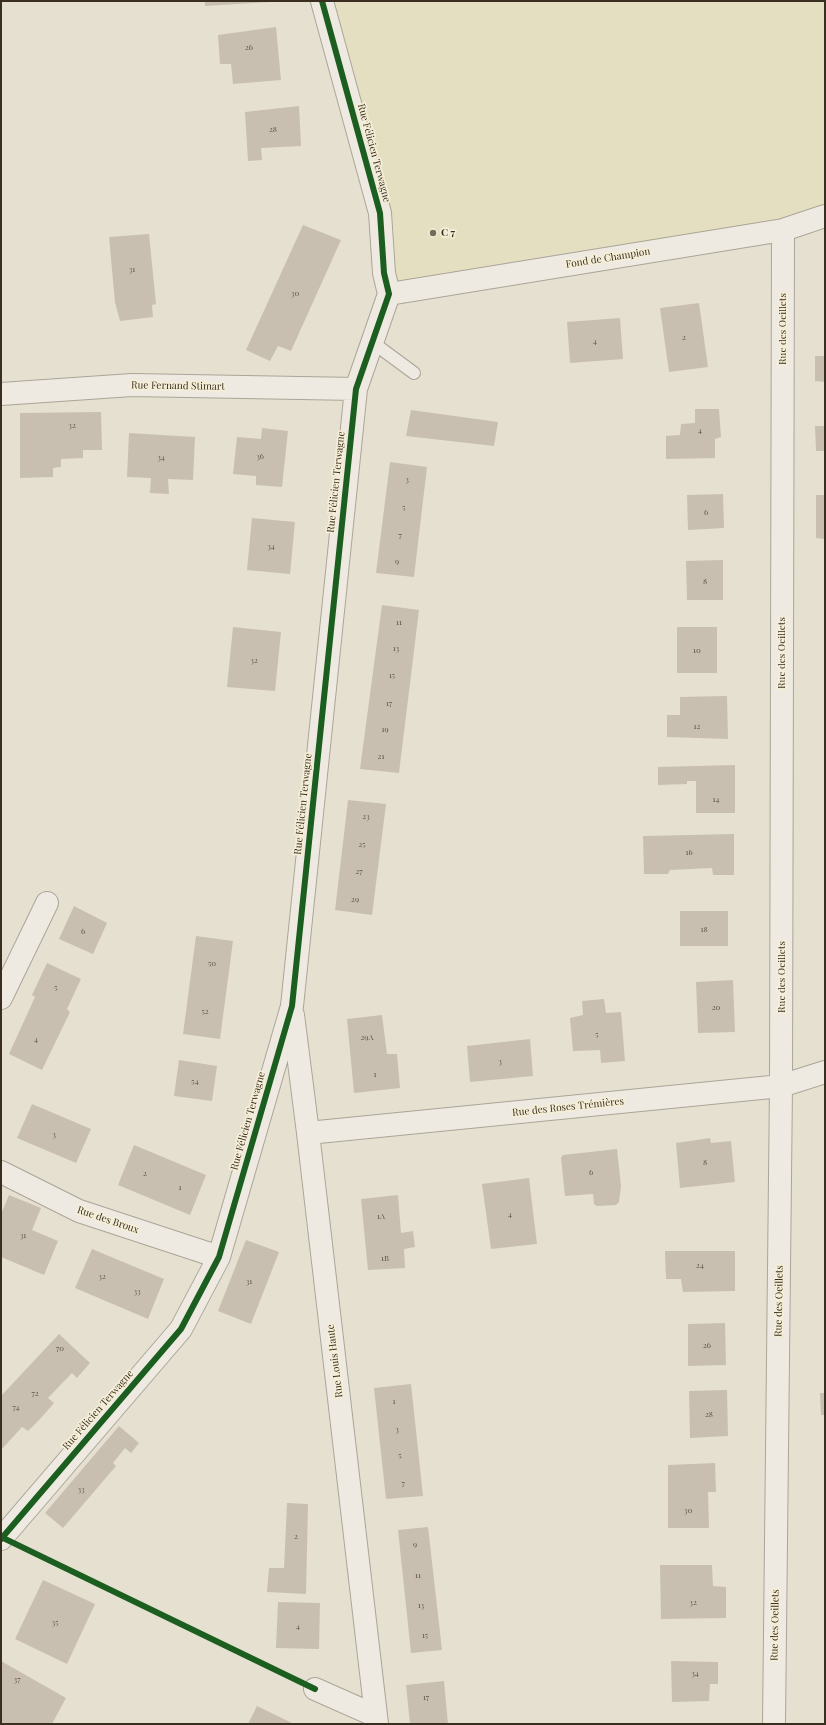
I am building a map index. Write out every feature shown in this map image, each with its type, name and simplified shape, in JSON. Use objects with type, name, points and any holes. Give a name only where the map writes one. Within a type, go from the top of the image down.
[{"type":"street","name":"Rue Félicien Terwagne","points":[[1,1538],[181,1328],[219,1257],[292,1006],[356,390],[389,294],[384,273],[380,212],[322,1]]},
{"type":"street","name":"Fond de Champion","points":[[389,294],[783,230],[825,216]]},
{"type":"street","name":"Rue des Oeillets","points":[[774,1724],[781,1086],[783,230]]},
{"type":"street","name":"Rue Fernand Stimart","points":[[1,394],[132,385],[356,390]]},
{"type":"street","points":[[1,998],[47,903]]},
{"type":"street","name":"Rue Louis Haute","points":[[292,1006],[376,1720]]},
{"type":"street","name":"Rue des Roses Trémières","points":[[308,1133],[781,1086],[825,1072]]},
{"type":"street","name":"Rue des Broux","points":[[1,1172],[79,1211],[219,1257]]},
{"type":"street","name":"Rue Louis Haute","points":[[315,1689],[376,1720]]},
{"type":"lane","points":[[372,342],[414,373]]},
{"type":"path","points":[[1,1538],[315,1689]]},
{"type":"shaded area","points":[[322,1],[825,1],[825,216],[389,294]]},
{"type":"building","points":[[205,1],[270,1],[270,2],[205,6]]},
{"type":"building","points":[[276,27],[281,80],[233,84],[231,64],[220,64],[218,35]]},
{"type":"building","points":[[299,106],[301,146],[261,148],[262,160],[248,161],[245,112]]},
{"type":"building","points":[[303,225],[341,240],[291,351],[278,346],[270,361],[246,350]]},
{"type":"building","points":[[149,234],[156,304],[152,305],[153,317],[120,321],[115,302],[109,237]]},
{"type":"building","points":[[699,303],[708,367],[669,372],[660,308]]},
{"type":"building","points":[[620,318],[623,359],[570,363],[567,322]]},
{"type":"building","points":[[815,356],[825,356],[825,382],[815,381]]},
{"type":"building","points":[[695,409],[719,409],[721,437],[715,439],[715,458],[666,459],[666,436],[680,435],[681,424],[695,423]]},
{"type":"building","points":[[411,410],[498,422],[494,446],[406,436]]},
{"type":"building","points":[[101,412],[102,450],[83,450],[83,458],[61,459],[61,467],[53,468],[53,477],[20,478],[20,413]]},
{"type":"building","points":[[815,426],[825,426],[825,451],[816,451]]},
{"type":"building","points":[[262,428],[288,431],[282,487],[256,485],[256,476],[233,474],[237,437],[261,439]]},
{"type":"building","points":[[129,433],[195,437],[193,480],[168,479],[169,494],[150,493],[151,478],[127,477]]},
{"type":"building","points":[[390,462],[427,467],[414,577],[376,573]]},
{"type":"building","points":[[723,494],[724,528],[688,530],[687,495]]},
{"type":"building","points":[[816,495],[825,495],[825,539],[816,538]]},
{"type":"building","points":[[252,518],[295,522],[290,574],[247,570]]},
{"type":"building","points":[[723,560],[723,600],[687,600],[686,561]]},
{"type":"building","points":[[382,605],[419,610],[399,773],[360,769]]},
{"type":"building","points":[[233,627],[281,632],[275,691],[227,687]]},
{"type":"building","points":[[677,627],[717,627],[717,673],[677,673]]},
{"type":"building","points":[[727,696],[728,739],[667,737],[667,715],[680,715],[680,697]]},
{"type":"building","points":[[735,765],[735,813],[696,813],[696,781],[687,781],[687,784],[658,785],[658,767]]},
{"type":"building","points":[[348,800],[386,804],[372,915],[335,910]]},
{"type":"building","points":[[734,834],[734,875],[713,875],[712,868],[670,870],[668,874],[644,874],[643,836]]},
{"type":"building","points":[[74,906],[107,923],[93,954],[59,939]]},
{"type":"building","points":[[680,911],[728,911],[728,946],[680,946]]},
{"type":"building","points":[[196,936],[233,941],[220,1039],[183,1034]]},
{"type":"building","points":[[47,963],[81,979],[67,1009],[70,1012],[42,1070],[9,1054],[35,997],[32,995]]},
{"type":"building","points":[[733,980],[735,1032],[698,1033],[696,982]]},
{"type":"building","points":[[604,999],[606,1013],[621,1012],[625,1061],[601,1063],[600,1050],[573,1051],[570,1018],[583,1015],[582,1001]]},
{"type":"building","points":[[382,1015],[387,1054],[397,1054],[400,1088],[354,1093],[347,1019]]},
{"type":"building","points":[[530,1039],[533,1076],[470,1082],[467,1046]]},
{"type":"building","points":[[179,1060],[217,1066],[212,1101],[174,1096]]},
{"type":"building","points":[[32,1104],[91,1129],[76,1163],[17,1138]]},
{"type":"building","points":[[710,1138],[711,1143],[731,1141],[735,1182],[680,1188],[676,1143]]},
{"type":"building","points":[[134,1145],[206,1175],[190,1215],[118,1185]]},
{"type":"building","points":[[617,1149],[621,1186],[619,1202],[616,1205],[597,1206],[594,1204],[593,1194],[565,1196],[561,1158],[563,1155]]},
{"type":"building","points":[[529,1178],[537,1244],[491,1249],[482,1184]]},
{"type":"building","points":[[9,1195],[41,1208],[32,1230],[58,1241],[44,1275],[1,1257],[1,1214]]},
{"type":"building","points":[[398,1195],[401,1233],[413,1231],[415,1247],[404,1249],[405,1268],[368,1270],[361,1199]]},
{"type":"building","points":[[246,1240],[279,1252],[251,1324],[218,1311]]},
{"type":"building","points":[[92,1249],[164,1279],[148,1319],[75,1288]]},
{"type":"building","points":[[665,1251],[735,1251],[735,1291],[683,1292],[681,1279],[666,1279]]},
{"type":"building","points":[[725,1323],[726,1365],[688,1366],[688,1324]]},
{"type":"building","points":[[59,1334],[90,1363],[77,1378],[72,1373],[48,1398],[54,1403],[41,1418],[28,1431],[22,1427],[1,1450],[1,1396]]},
{"type":"building","points":[[411,1384],[423,1496],[386,1499],[374,1388]]},
{"type":"building","points":[[727,1390],[728,1436],[690,1438],[689,1391]]},
{"type":"building","points":[[820,1393],[825,1393],[825,1415],[821,1415]]},
{"type":"building","points":[[119,1426],[139,1443],[131,1453],[125,1448],[113,1463],[116,1466],[63,1528],[45,1513]]},
{"type":"building","points":[[715,1463],[716,1492],[708,1492],[709,1528],[668,1528],[668,1465]]},
{"type":"building","points":[[287,1503],[308,1504],[306,1594],[267,1592],[269,1568],[284,1568]]},
{"type":"building","points":[[428,1527],[442,1650],[411,1653],[398,1530]]},
{"type":"building","points":[[660,1565],[712,1565],[713,1586],[726,1587],[726,1618],[661,1619]]},
{"type":"building","points":[[43,1580],[95,1604],[67,1664],[15,1639]]},
{"type":"building","points":[[278,1602],[320,1603],[319,1649],[276,1648]]},
{"type":"building","points":[[1,1661],[66,1698],[52,1724],[4,1724],[1,1722]]},
{"type":"building","points":[[671,1661],[718,1662],[718,1684],[710,1684],[709,1701],[672,1702]]},
{"type":"building","points":[[444,1681],[448,1724],[410,1724],[406,1685]]},
{"type":"building","points":[[257,1706],[294,1724],[248,1724]]},
{"type":"cycle path","points":[[1,1539],[181,1329],[219,1257],[292,1006],[356,389],[389,294],[384,273],[380,213],[322,1]]},
{"type":"cycle path","points":[[1,1537],[315,1689]]},
{"type":"place","name":"C 7","points":[[433,233]]}]
